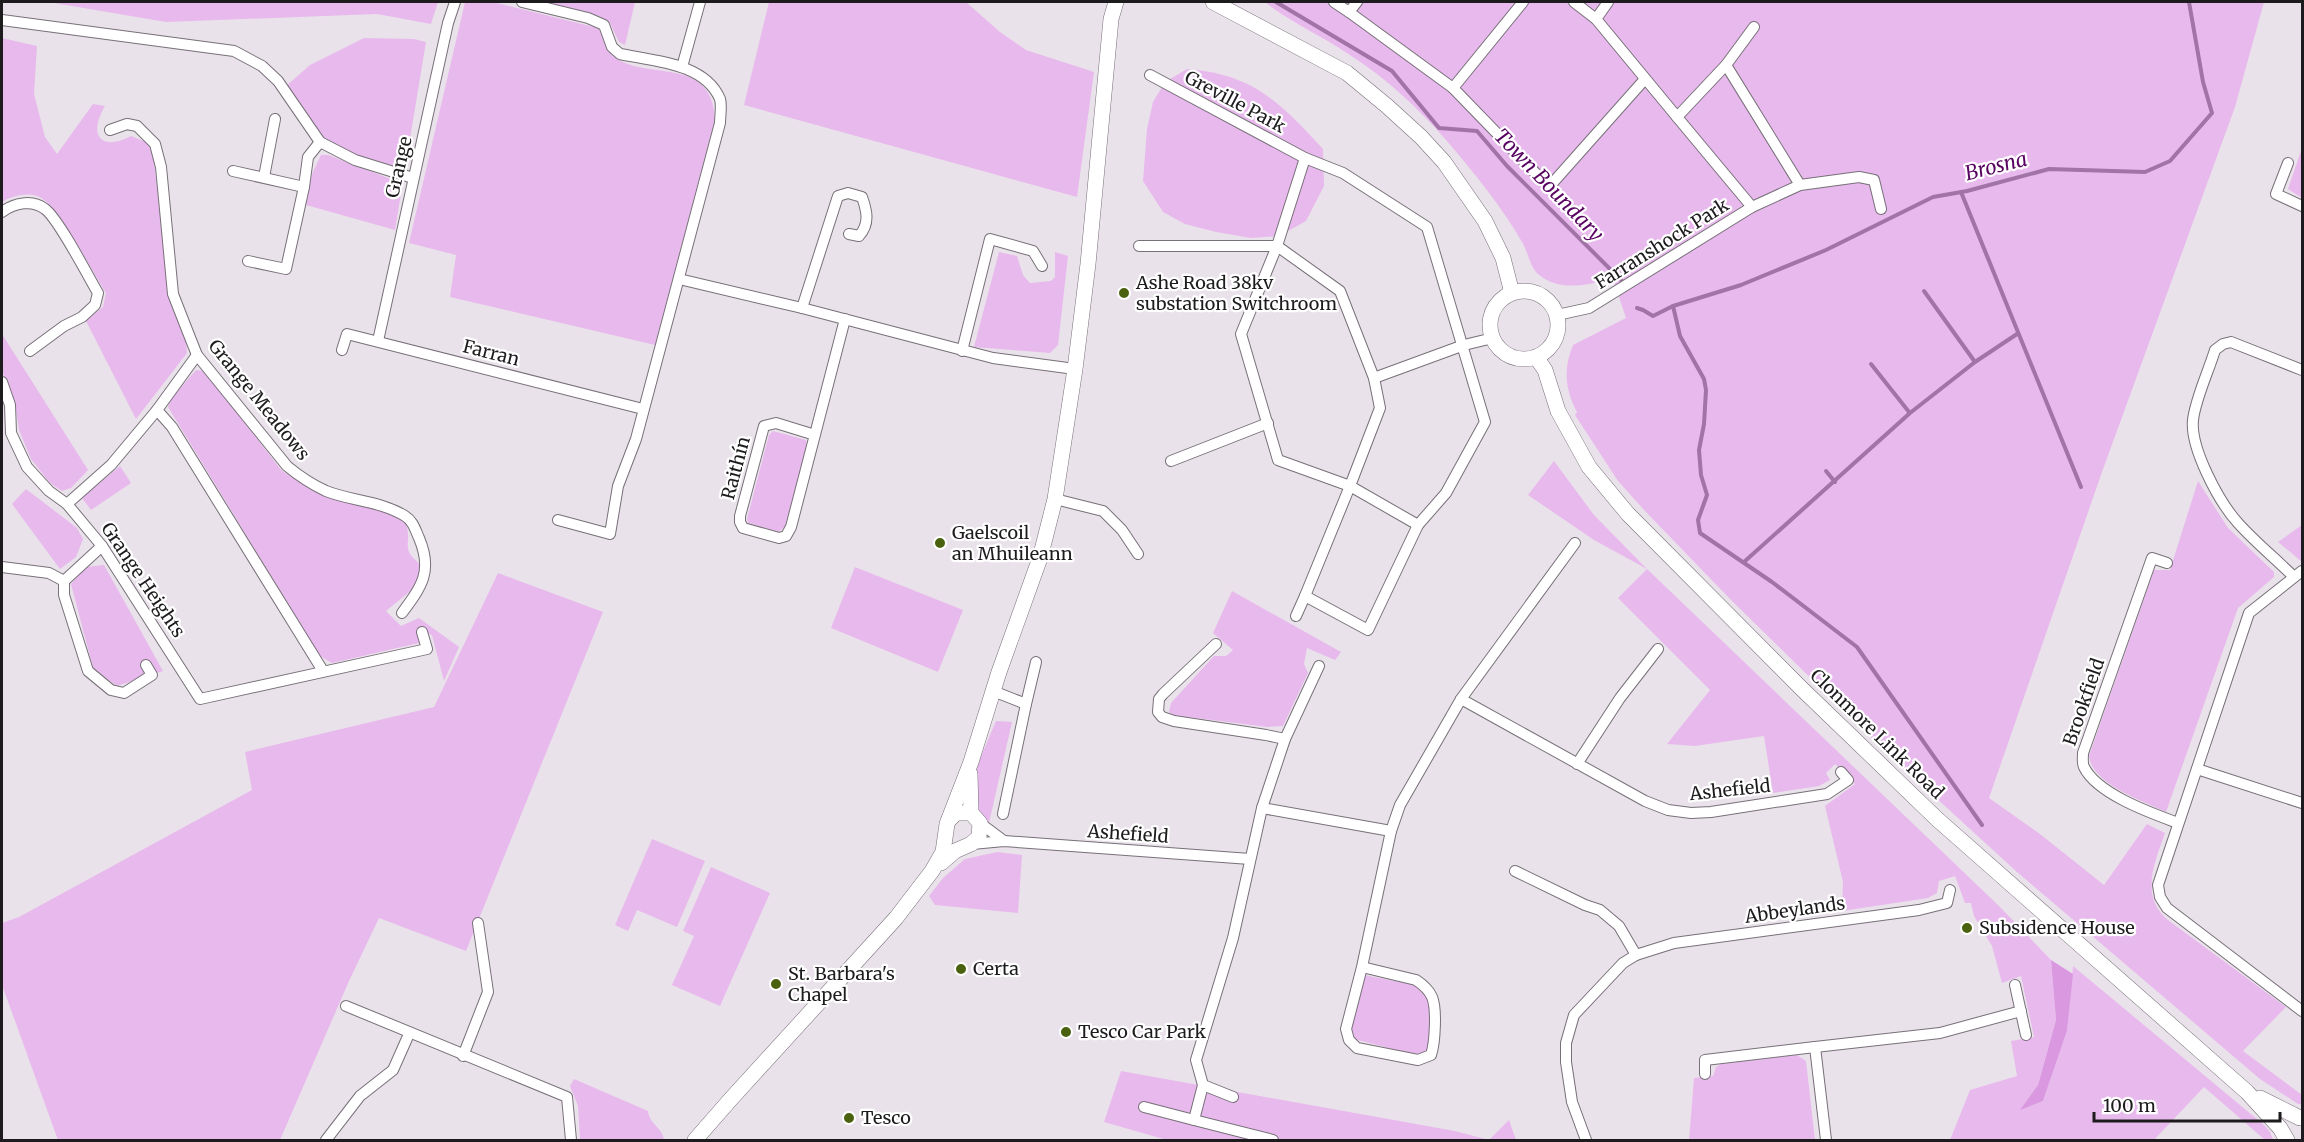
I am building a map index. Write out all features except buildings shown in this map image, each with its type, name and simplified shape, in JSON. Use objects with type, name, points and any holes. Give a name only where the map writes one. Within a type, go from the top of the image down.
[{"type":"main road","points":[[1107,2],[1111,19]]},
{"type":"main road","points":[[695,1140],[896,918],[932,871],[943,852],[948,824],[1040,558],[1055,499],[1075,369],[1097,186],[1111,19],[1116,2]]},
{"type":"main road","points":[[1213,2],[1347,73],[1421,137],[1444,162],[1485,220],[1503,258],[1512,293]]},
{"type":"main road","points":[[1534,292],[1544,297],[1552,305],[1557,315],[1558,326],[1552,345],[1536,357],[1515,358],[1486,340],[1495,307],[1502,298],[1512,293],[1534,292]]},
{"type":"main road","name":"Clonmore Link Road","points":[[1536,357],[1545,370],[1558,411],[1589,467],[1628,514],[1802,689],[1937,819],[2247,1092],[2280,1128],[2287,1140]]},
{"type":"main road","points":[[932,871],[955,851],[979,837],[975,818],[971,762]]},
{"type":"main road","points":[[948,824],[961,812],[975,818]]},
{"type":"main road","points":[[948,824],[952,842],[968,845]]},
{"type":"main road","name":"Clonmore Link Road","points":[[2247,1092],[2301,1117]]},
{"type":"main road","points":[[2287,1140],[2290,1127],[2301,1117]]},
{"type":"street","name":"Grange","points":[[378,341],[413,178],[455,2]]},
{"type":"street","points":[[522,2],[588,18],[604,26],[612,47],[620,54],[682,67],[708,80],[721,101],[720,123],[636,439],[618,486],[610,534],[558,520]]},
{"type":"street","points":[[682,67],[700,2]]},
{"type":"street","points":[[1334,2],[1453,88],[1549,187],[1646,79]]},
{"type":"street","points":[[1349,12],[1357,2]]},
{"type":"street","points":[[1453,88],[1523,2]]},
{"type":"street","name":"Farranshock Park","points":[[1574,2],[1596,19],[1752,207]]},
{"type":"street","points":[[1596,19],[1608,2]]},
{"type":"street","points":[[2,20],[234,51],[262,66],[278,81],[320,142],[355,160],[413,178]]},
{"type":"street","points":[[1677,117],[1726,65],[1754,27]]},
{"type":"street","points":[[1726,65],[1800,185]]},
{"type":"street","name":"Greville Park","points":[[1150,75],[1305,158],[1343,173],[1427,227],[1464,345],[1485,422],[1446,493],[1418,525],[1368,630],[1305,596]]},
{"type":"street","points":[[264,177],[275,119]]},
{"type":"street","name":"Grange Meadows","points":[[110,130],[127,124],[137,126],[155,144],[161,167],[173,294],[197,355],[287,466],[303,479],[327,491],[393,511],[412,521],[428,567],[419,591],[402,613]]},
{"type":"street","points":[[248,261],[286,269],[304,187],[308,157],[320,142]]},
{"type":"street","points":[[1305,158],[1277,246],[1241,334],[1278,460],[1350,486],[1418,525]]},
{"type":"street","points":[[2288,163],[2276,194],[2302,206]]},
{"type":"street","points":[[233,171],[304,187]]},
{"type":"street","name":"Farranshock Park","points":[[1557,315],[1589,308],[1752,207],[1800,185],[1860,177],[1874,180],[1881,209]]},
{"type":"street","points":[[802,308],[838,196],[848,194],[862,197],[867,215],[866,229],[859,236],[849,234]]},
{"type":"street","points":[[2,212],[13,206],[30,202],[47,209],[98,293],[95,304],[82,317],[64,326],[30,351]]},
{"type":"street","points":[[962,351],[990,239],[1033,251],[1042,266]]},
{"type":"street","points":[[1139,246],[1277,246],[1340,291],[1374,378],[1380,408],[1296,616]]},
{"type":"street","points":[[679,279],[846,319],[962,351],[993,358],[1075,369]]},
{"type":"street","name":"Raithín","points":[[815,435],[776,423],[765,426],[740,516],[743,528],[779,538],[786,536],[791,527],[846,319]]},
{"type":"street","name":"Farran","points":[[342,350],[346,334],[643,409]]},
{"type":"street","points":[[1374,378],[1464,345],[1486,340]]},
{"type":"street","points":[[2302,370],[2231,342],[2223,344],[2215,350],[2193,419],[2193,440],[2198,455],[2236,521],[2298,574],[2249,613],[2158,885],[2163,903],[2173,913],[2302,1011]]},
{"type":"street","points":[[68,504],[111,465],[157,410],[197,355]]},
{"type":"street","name":"Grange Heights","points":[[2,382],[10,405],[7,434],[27,467],[49,491],[68,504],[102,546],[200,699],[427,649],[422,632]]},
{"type":"street","points":[[157,410],[172,427],[323,671]]},
{"type":"street","points":[[1171,461],[1268,423]]},
{"type":"street","points":[[1055,499],[1103,511],[1122,530],[1138,554]]},
{"type":"street","points":[[1362,967],[1416,980],[1431,995],[1434,1005],[1431,1055],[1418,1060],[1357,1048],[1349,1040],[1346,1029],[1362,967],[1391,831],[1400,805],[1461,699],[1575,543]]},
{"type":"street","points":[[102,546],[64,581],[64,595],[88,671],[111,690],[124,693],[152,675],[146,665]]},
{"type":"street","name":"Brookfield","points":[[2167,563],[2152,558],[2082,761],[2084,768],[2110,792],[2130,804],[2178,823]]},
{"type":"street","points":[[2,567],[49,573],[64,581]]},
{"type":"street","points":[[1216,644],[1163,694],[1159,699],[1158,712],[1162,717],[1174,721],[1285,740]]},
{"type":"street","points":[[1577,764],[1620,698],[1658,649]]},
{"type":"street","points":[[1003,814],[1036,662]]},
{"type":"street","points":[[1194,1120],[1203,1085],[1196,1060],[1233,938],[1262,808],[1285,740],[1319,666]]},
{"type":"street","points":[[993,691],[1026,704]]},
{"type":"street","name":"Ashefield","points":[[1461,699],[1645,801],[1668,810],[1691,813],[1827,794],[1848,780],[1840,772]]},
{"type":"street","points":[[2197,769],[2302,803]]},
{"type":"street","points":[[1262,808],[1391,831]]},
{"type":"street","points":[[975,818],[1004,841]]},
{"type":"street","name":"Ashefield","points":[[968,845],[1004,841],[1250,859]]},
{"type":"street","points":[[1515,871],[1600,910],[1619,926],[1636,955]]},
{"type":"street","name":"Abbeylands","points":[[1586,1140],[1572,1102],[1566,1043],[1574,1015],[1623,963],[1636,955],[1674,943],[1919,910],[1947,903],[1950,890]]},
{"type":"street","points":[[463,1056],[488,992],[478,923]]},
{"type":"street","points":[[2015,985],[2026,1035]]},
{"type":"street","points":[[346,1006],[409,1034],[567,1097],[571,1140]]},
{"type":"street","points":[[1705,1074],[1705,1060],[1940,1033],[2021,1011]]},
{"type":"street","points":[[326,1140],[360,1096],[393,1070],[409,1034]]},
{"type":"street","points":[[1815,1047],[1826,1140]]},
{"type":"street","points":[[1203,1085],[1233,1097]]},
{"type":"street","points":[[1144,1107],[1273,1140]]},
{"type":"shaded area","points":[[48,2],[438,2],[431,24],[377,14],[166,22]]},
{"type":"shaded area","points":[[465,2],[493,2],[598,28],[613,56],[626,64],[690,77],[702,85],[711,99],[715,119],[655,345],[450,297],[456,255],[409,243]]},
{"type":"shaded area","points":[[547,2],[635,2],[625,45],[619,42],[610,23],[598,16]]},
{"type":"shaded area","points":[[769,2],[966,2],[1000,32],[1026,50],[1094,72],[1077,197],[744,105]]},
{"type":"shaded area","points":[[1265,2],[2264,2],[2235,107],[2102,472],[1989,798],[2040,834],[2104,885],[2147,824],[2165,833],[2152,878],[2154,900],[2159,911],[2286,1007],[2243,1051],[2302,1095],[2302,1104],[2298,1104],[2260,1079],[2017,872],[1887,753],[1732,601],[1645,511],[1618,481],[1575,415],[1577,412],[1568,387],[1568,362],[1573,345],[1626,318],[1613,279],[1575,286],[1556,284],[1538,274],[1522,242],[1496,202],[1424,116],[1401,94],[1363,64]]},
{"type":"shaded area","points":[[2,38],[37,46],[34,94],[45,137],[57,154],[93,104],[105,106],[98,125],[100,138],[111,142],[131,136],[146,142],[153,152],[169,296],[186,343],[187,353],[136,419],[86,321],[103,307],[106,293],[76,242],[57,214],[41,198],[21,195],[2,202]]},
{"type":"shaded area","points":[[364,38],[414,39],[426,42],[405,169],[376,166],[330,148],[284,88],[310,65]]},
{"type":"shaded area","points":[[1187,69],[1210,72],[1248,84],[1279,105],[1323,149],[1324,186],[1306,221],[1279,236],[1251,238],[1185,224],[1163,212],[1143,181],[1147,129],[1153,102],[1165,82]]},
{"type":"shaded area","points":[[2302,148],[2302,198],[2288,189]]},
{"type":"shaded area","points":[[321,155],[328,155],[396,181],[402,187],[395,230],[306,205],[312,174]]},
{"type":"shaded area","points":[[999,252],[1017,256],[1023,275],[1030,283],[1051,281],[1055,277],[1055,252],[1068,256],[1058,345],[1050,353],[974,347]]},
{"type":"shaded area","points":[[2,334],[88,470],[71,488],[62,491],[50,483],[31,459],[19,430],[15,403],[2,371]]},
{"type":"shaded area","points":[[196,370],[204,371],[282,471],[323,495],[387,512],[406,523],[408,550],[423,566],[413,589],[386,611],[401,626],[419,618],[459,647],[444,681],[432,635],[418,629],[419,643],[332,663],[320,656],[168,407],[170,400]]},
{"type":"shaded area","points":[[773,431],[806,440],[807,446],[785,527],[778,532],[748,523],[747,519],[769,435]]},
{"type":"shaded area","points":[[1554,461],[1594,515],[1647,569],[1594,540],[1528,495]]},
{"type":"shaded area","points":[[120,466],[131,483],[91,510],[82,498]]},
{"type":"shaded area","points":[[2198,481],[2228,528],[2274,572],[2274,577],[2238,608],[2166,812],[2132,797],[2109,783],[2092,766],[2089,756],[2154,570],[2170,570]]},
{"type":"shaded area","points":[[26,489],[77,528],[83,539],[76,557],[60,569],[12,504]]},
{"type":"shaded area","points":[[2302,525],[2302,560],[2301,561],[2278,542]]},
{"type":"shaded area","points":[[104,565],[163,671],[117,686],[93,668],[71,584],[86,567]]},
{"type":"shaded area","points":[[855,567],[963,610],[938,672],[831,628]]},
{"type":"shaded area","points":[[1647,569],[1999,906],[2051,960],[2056,1020],[2038,1085],[2021,1109],[2043,1101],[2067,1031],[2073,966],[2264,1125],[2273,1140],[2265,1140],[2204,1087],[2154,1140],[1950,1140],[1970,1090],[2017,1076],[2011,1041],[2034,1037],[2021,976],[2002,983],[1992,946],[1974,916],[1971,903],[1965,903],[1955,876],[1939,881],[1937,893],[1928,898],[1842,911],[1843,882],[1825,806],[1855,784],[1835,764],[1826,773],[1830,780],[1819,786],[1773,793],[1764,736],[1695,746],[1667,744],[1710,690],[1618,598]]},
{"type":"shaded area","points":[[498,573],[603,612],[466,951],[379,918],[280,1140],[58,1140],[2,985],[2,923],[19,917],[252,790],[245,752],[434,707]]},
{"type":"shaded area","points":[[1232,591],[1341,652],[1335,660],[1307,648],[1304,664],[1308,673],[1283,726],[1267,727],[1173,715],[1169,712],[1171,703],[1214,656],[1226,656],[1233,650],[1213,633]]},
{"type":"shaded area","points":[[996,721],[1012,722],[989,823],[975,810],[971,780]]},
{"type":"shaded area","points":[[652,839],[705,861],[677,927],[637,910],[628,931],[615,925]]},
{"type":"shaded area","points":[[997,852],[1022,855],[1018,913],[935,905],[929,896],[943,878],[965,859]]},
{"type":"shaded area","points":[[711,867],[770,893],[720,1006],[672,985],[694,936],[683,931]]},
{"type":"shaded area","points":[[2051,960],[2073,974],[2067,1031],[2043,1101],[2020,1110],[2038,1085],[2056,1020]]},
{"type":"shaded area","points":[[1364,975],[1415,985],[1429,1000],[1430,1041],[1428,1049],[1421,1054],[1404,1052],[1354,1039],[1351,1027]]},
{"type":"shaded area","points":[[1797,1055],[1806,1061],[1815,1140],[1689,1140],[1694,1078],[1713,1076],[1716,1067],[1721,1064]]},
{"type":"shaded area","points":[[1121,1071],[1455,1131],[1489,1140],[1167,1140],[1104,1122]]},
{"type":"shaded area","points":[[574,1079],[648,1111],[664,1140],[580,1140],[578,1106],[570,1086]]},
{"type":"shaded area","points":[[1509,1120],[1516,1140],[1489,1140]]},
{"type":"waterway","name":"Town Boundary","points":[[1276,2],[1392,71],[1439,128],[1477,131],[1507,166],[1622,281]]},
{"type":"waterway","name":"Brosna","points":[[1637,308],[1653,316],[1673,306],[1741,285],[1826,250],[1933,197],[1967,191],[2049,169],[2145,172],[2170,161],[2212,113],[2203,82],[2189,2]]},
{"type":"waterway","points":[[1961,192],[2081,487]]},
{"type":"waterway","points":[[1924,291],[1975,362]]},
{"type":"waterway","points":[[1673,306],[1680,336],[1704,379],[1706,390],[1704,424],[1699,450],[1701,475],[1707,495],[1698,520],[1700,533],[1772,582],[1857,647],[1982,825]]},
{"type":"waterway","points":[[1744,562],[1910,413],[1975,362],[2017,334]]},
{"type":"waterway","points":[[1871,364],[1909,412]]},
{"type":"waterway","points":[[1826,471],[1835,482]]},
{"type":"place","name":"Ashe Road 38kv substation Switchroom","points":[[1124,293]]},
{"type":"place","name":"Gaelscoil an Mhuileann","points":[[940,543]]},
{"type":"place","name":"Subsidence House","points":[[1967,928]]},
{"type":"place","name":"Certa","points":[[961,969]]},
{"type":"place","name":"St. Barbara's Chapel","points":[[776,984]]},
{"type":"place","name":"Tesco Car Park","points":[[1066,1032]]},
{"type":"place","name":"Tesco","points":[[849,1118]]}]
